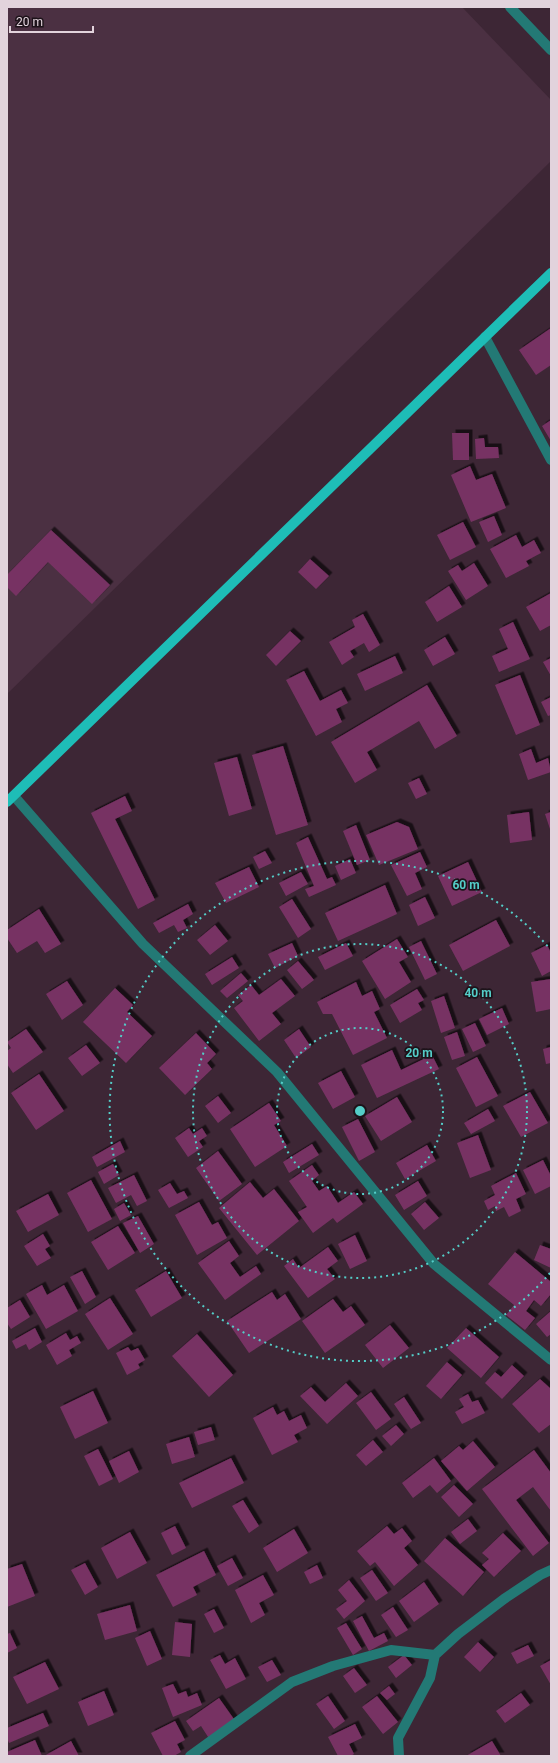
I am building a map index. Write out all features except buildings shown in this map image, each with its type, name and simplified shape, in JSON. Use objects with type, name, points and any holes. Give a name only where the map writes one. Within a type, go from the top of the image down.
[{"type":"main road","points":[[10,799],[551,273]]},
{"type":"street","points":[[510,7],[551,50]]},
{"type":"street","points":[[485,337],[551,460]]},
{"type":"street","points":[[10,799],[143,944],[277,1072],[434,1264],[551,1360]]},
{"type":"street","points":[[399,1756],[398,1738],[430,1678],[435,1655],[458,1634],[504,1599],[540,1575],[551,1570]]},
{"type":"street","points":[[190,1756],[292,1682],[333,1666],[391,1650],[435,1655]]},
{"type":"shaded area","points":[[7,7],[462,7],[551,100],[551,161],[7,694]]}]
